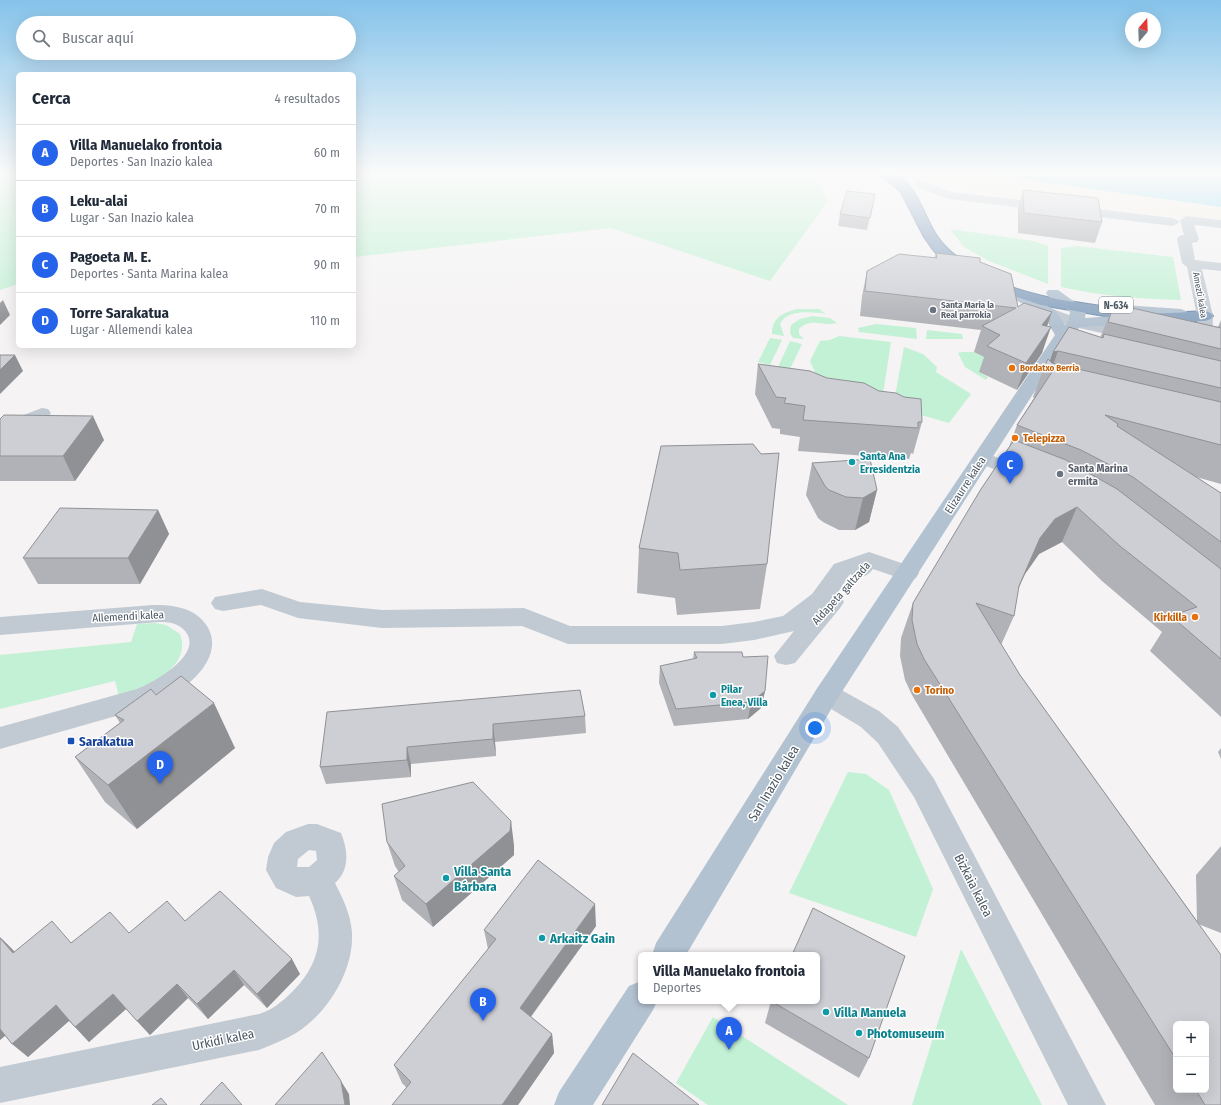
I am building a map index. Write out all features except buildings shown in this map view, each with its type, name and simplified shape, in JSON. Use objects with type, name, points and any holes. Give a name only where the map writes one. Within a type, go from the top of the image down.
[{"type":"highway","name":"N-634","points":[[923,224],[926,231],[939,248],[962,269],[1006,289]]},
{"type":"highway","name":"N-634","points":[[939,248],[1061,304],[1147,318],[1213,317]]},
{"type":"highway","points":[[1181,314],[1213,317]]},
{"type":"main road","points":[[1006,289],[1061,304],[1078,311],[1076,323],[1124,321],[1147,318]]},
{"type":"main road","points":[[1061,304],[1148,313],[1181,314]]},
{"type":"main road","points":[[1061,304],[1063,335]]},
{"type":"main road","name":"Elizaurre kalea","points":[[908,573],[1063,335],[1076,323]]},
{"type":"main road","name":"San Inazio kalea","points":[[670,952],[827,694],[908,573]]},
{"type":"main road","points":[[572,1105],[638,1003]]},
{"type":"street","points":[[1187,224],[1192,239],[1184,239],[1189,263],[1221,267]]},
{"type":"street","name":"Amezti kalea","points":[[1194,264],[1213,317],[1196,348]]},
{"type":"street","points":[[1061,304],[1076,323],[1151,339]]},
{"type":"street","points":[[0,431],[42,413]]},
{"type":"street","points":[[983,458],[1045,484]]},
{"type":"street","points":[[224,603],[262,597],[298,610],[382,619],[524,617],[568,635],[722,635],[754,631],[790,623],[820,600],[842,569],[870,559]]},
{"type":"street","name":"Aldapeta galtzada","points":[[786,656],[870,559],[908,573]]},
{"type":"street","name":"Allemendi kalea","points":[[0,626],[153,613],[179,616],[189,621],[197,628],[201,638],[200,648],[190,667],[157,692],[143,698],[0,738]]},
{"type":"street","name":"Bizkaia kalea","points":[[827,694],[870,719],[888,735],[924,788],[1088,1105]]},
{"type":"street","name":"Urkidi kalea","points":[[0,1086],[259,1032],[289,1017],[311,997],[330,969],[336,941],[334,918],[317,879]]},
{"type":"green space","points":[[0,224],[16,224],[16,285],[0,290]]},
{"type":"green space","points":[[356,224],[812,224],[770,281],[611,228],[356,257]]},
{"type":"green space","points":[[950,229],[1034,241],[1048,246],[1048,284],[989,261],[964,247]]},
{"type":"green space","points":[[1077,246],[1173,257],[1181,300],[1151,299],[1091,293],[1061,287],[1061,248]]},
{"type":"green space","points":[[798,309],[819,309],[826,314],[800,313],[788,316],[783,319],[780,324],[784,336],[772,334],[774,323],[780,316]]},
{"type":"green space","points":[[812,316],[830,318],[837,323],[813,323],[804,325],[799,329],[799,334],[804,339],[793,338],[790,333],[791,325],[800,319]]},
{"type":"green space","points":[[876,324],[916,328],[917,339],[859,332],[858,328]]},
{"type":"green space","points":[[927,330],[962,334],[963,339],[926,339]]},
{"type":"green space","points":[[839,336],[891,342],[881,407],[820,384],[810,361],[820,341],[830,340]]},
{"type":"green space","points":[[770,338],[782,340],[770,365],[758,362]]},
{"type":"green space","points":[[790,341],[802,344],[790,369],[778,367]]},
{"type":"green space","points":[[904,347],[923,354],[937,367],[936,372],[971,394],[949,423],[893,407]]},
{"type":"green space","points":[[974,352],[992,361],[979,372],[988,377],[986,380],[965,367],[958,353]]},
{"type":"green space","points":[[155,623],[166,625],[180,634],[182,646],[179,657],[173,667],[153,682],[119,697],[115,681],[0,709],[0,655],[131,642],[137,624]]},
{"type":"green space","points":[[848,772],[866,774],[889,790],[933,889],[916,937],[789,893]]},
{"type":"green space","points":[[961,949],[1042,1105],[912,1105]]},
{"type":"green space","points":[[713,1017],[848,1105],[708,1105],[676,1083]]},
{"type":"place","name":"Santa Maria la Real parrokia","points":[[933,310]]},
{"type":"place","name":"Bordatxo Berria","points":[[1012,368]]},
{"type":"place","name":"Telepizza","points":[[1015,438]]},
{"type":"place","name":"Santa Ana Erresidentzia","points":[[852,462]]},
{"type":"place","name":"Santa Marina ermita","points":[[1060,474]]},
{"type":"place","name":"Pagoeta M. E.","points":[[1010,484]]},
{"type":"place","name":"Kirkilla","points":[[1195,617]]},
{"type":"place","name":"Torino","points":[[917,690]]},
{"type":"place","name":"Pilar Enea, Villa","points":[[713,695]]},
{"type":"place","name":"Sarakatua","points":[[71,741]]},
{"type":"place","name":"Torre Sarakatua","points":[[160,784]]},
{"type":"place","name":"Villa Santa Bárbara","points":[[446,878]]},
{"type":"place","name":"Arkaitz Gain","points":[[542,938]]},
{"type":"place","name":"Villa Manuela","points":[[826,1012]]},
{"type":"place","name":"Leku-alai","points":[[483,1021]]},
{"type":"place","name":"Photomuseum","points":[[859,1033]]},
{"type":"place","name":"Villa Manuelako frontoia","points":[[729,1050]]}]
